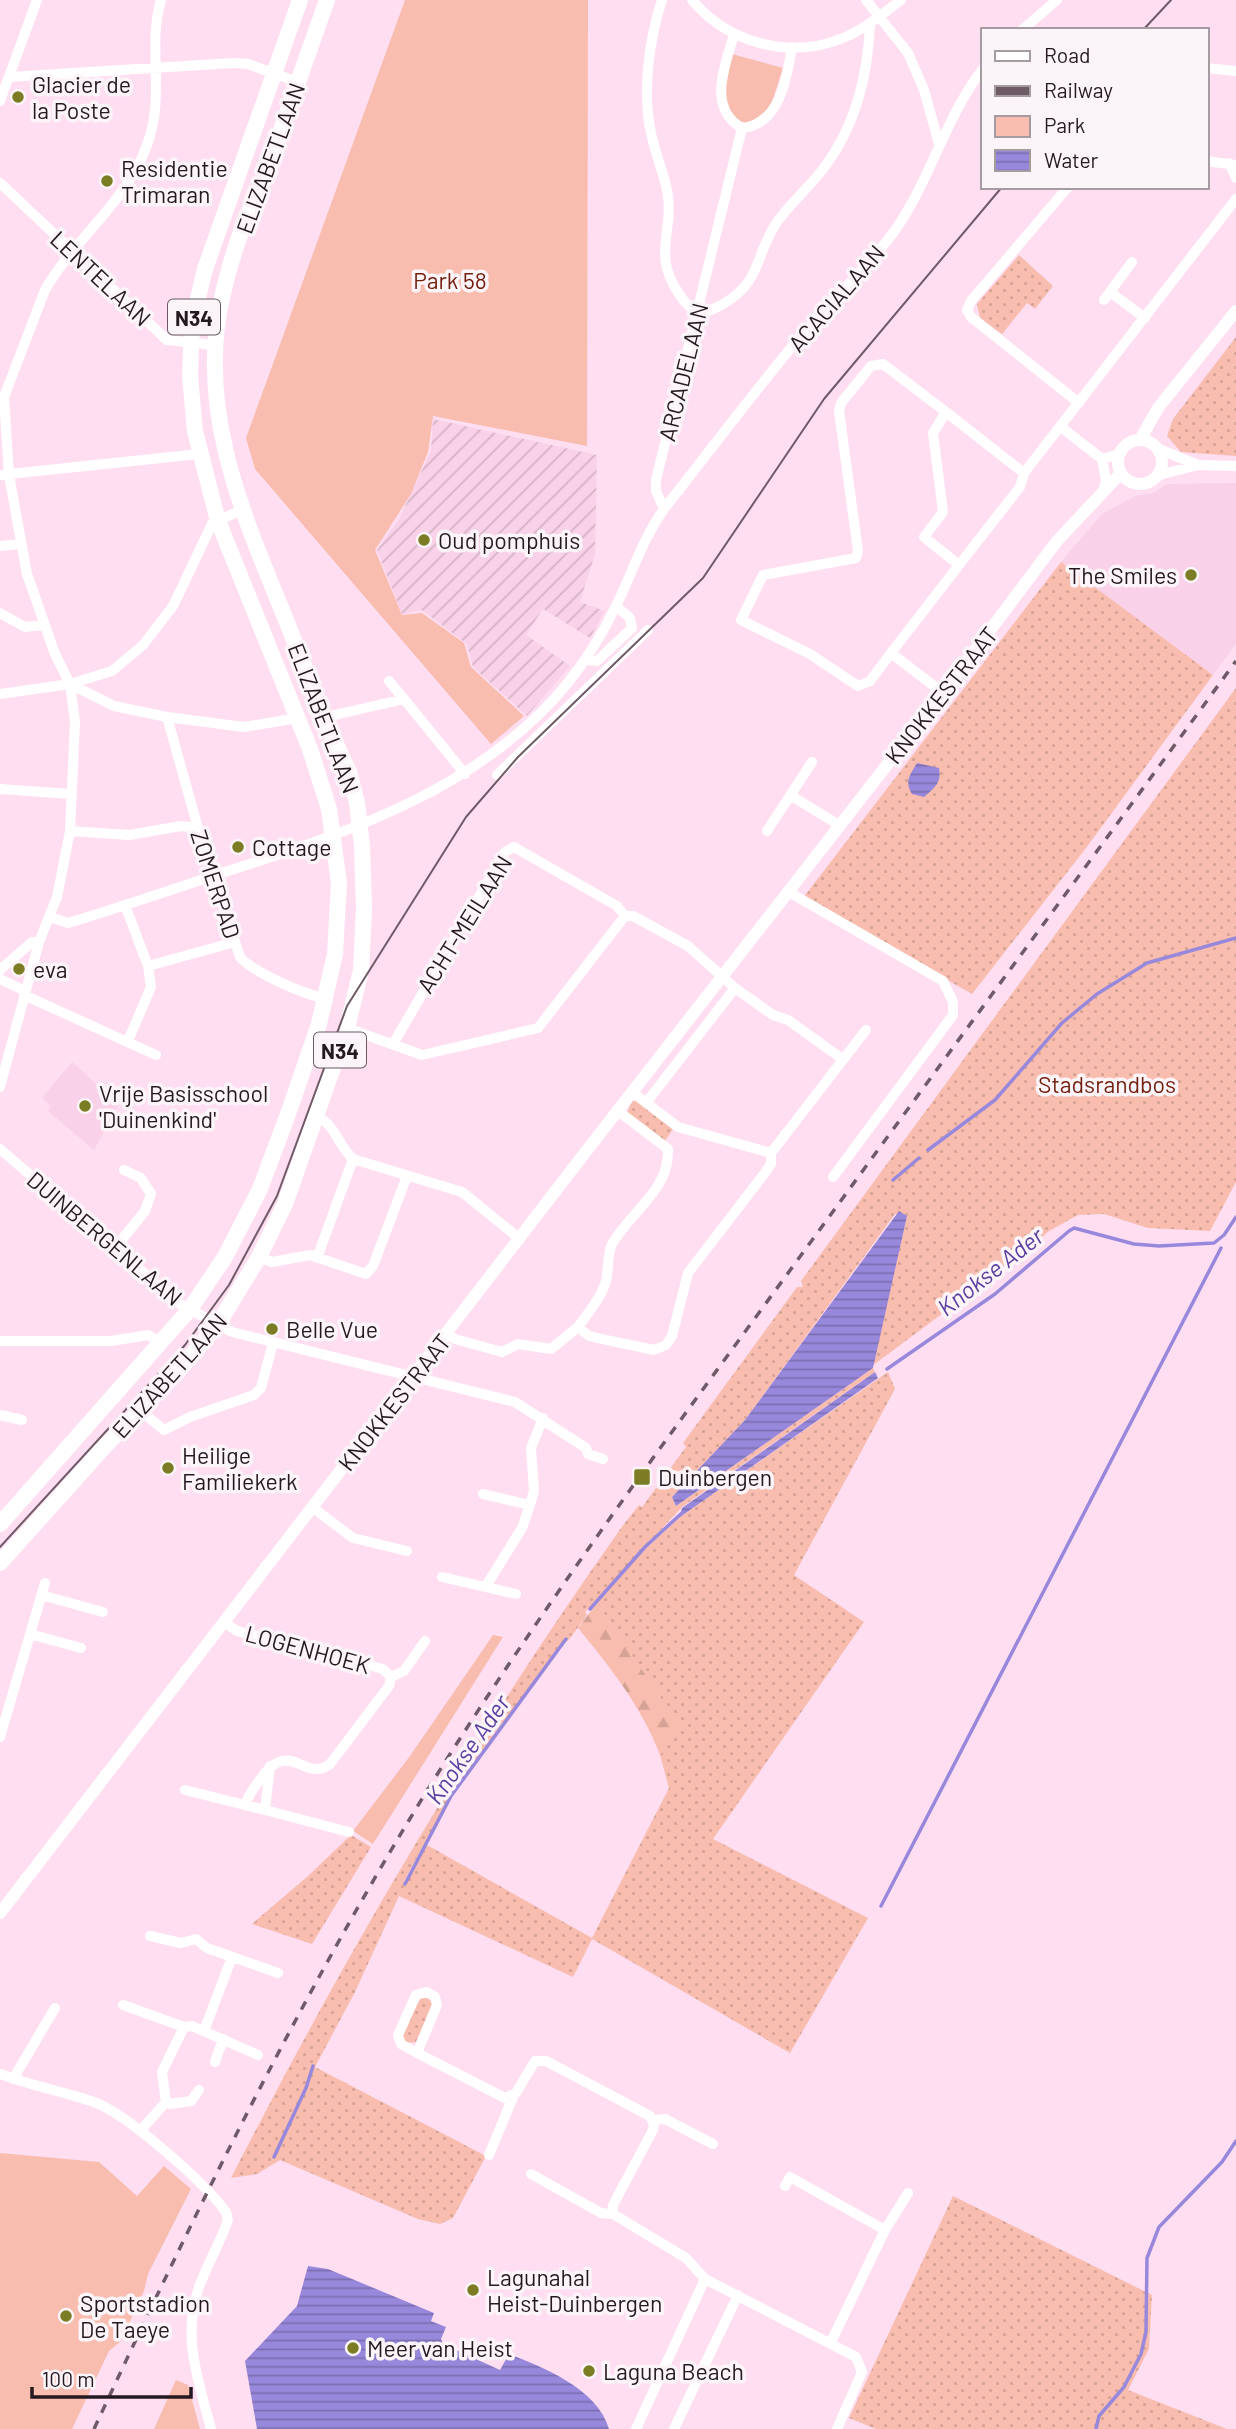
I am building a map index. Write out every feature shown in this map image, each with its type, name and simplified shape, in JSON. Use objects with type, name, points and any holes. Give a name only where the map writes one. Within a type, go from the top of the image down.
[{"type":"main road","name":"ELIZABETLAAN","points":[[0,1524],[190,1309],[226,1257],[260,1189],[326,998],[338,929],[335,836],[323,787],[298,718],[218,521],[192,414],[192,323],[205,269],[270,72],[300,0]]},
{"type":"main road","name":"ELIZABETLAAN","points":[[0,1563],[218,1324],[259,1257],[285,1204],[347,1028],[363,942],[360,825],[349,772],[241,510],[218,425],[214,345],[223,292],[259,188],[278,147],[327,0]]},
{"type":"street","points":[[0,101],[37,0]]},
{"type":"street","points":[[0,1087],[16,1038],[39,942],[50,917],[65,864],[70,831],[75,722],[71,684],[44,625],[20,544],[4,475],[4,397],[45,290],[110,209],[139,166],[151,132],[156,105],[154,41],[162,0]]},
{"type":"street","points":[[662,0],[648,75],[648,107],[651,136],[667,190],[669,215],[663,260],[670,281],[682,300],[699,312],[715,309],[748,285],[757,273],[765,243],[777,223],[827,164],[858,102],[868,64],[874,21]]},
{"type":"street","points":[[692,0],[709,18],[734,34],[779,48],[841,39],[874,21],[901,0]]},
{"type":"street","points":[[866,0],[874,21],[908,53],[916,69],[939,144]]},
{"type":"street","points":[[1024,28],[1057,0]]},
{"type":"street","points":[[734,34],[721,92],[727,115],[742,128],[753,127],[771,112],[780,97],[792,47]]},
{"type":"street","points":[[9,77],[233,63],[248,64],[298,82]]},
{"type":"street","points":[[1208,68],[1236,72]]},
{"type":"street","name":"ACACIALAAN","points":[[664,509],[802,334],[868,264],[894,232],[911,205],[939,144],[981,71]]},
{"type":"street","name":"ARCADELAAN","points":[[664,509],[656,491],[656,480],[742,128]]},
{"type":"street","points":[[1208,161],[1232,164],[1236,178]]},
{"type":"street","name":"LENTELAAN","points":[[0,183],[167,341],[214,345]]},
{"type":"street","points":[[1066,189],[971,301],[967,310],[971,317],[1079,403]]},
{"type":"street","points":[[1024,473],[883,364],[871,366],[841,403],[839,411],[858,551],[856,558],[763,575],[741,620],[810,654],[858,686],[870,681],[1020,487],[1024,473],[1236,199]]},
{"type":"street","points":[[1132,262],[1107,296],[1145,318]]},
{"type":"street","points":[[1102,459],[1120,454],[1128,444],[1140,440],[1166,398],[1236,311]]},
{"type":"street","points":[[1158,475],[1163,462],[1156,447],[1166,398]]},
{"type":"street","points":[[946,412],[933,433],[943,512],[925,537],[960,565]]},
{"type":"street","points":[[1061,427],[1102,459],[1106,480],[1096,501]]},
{"type":"street","points":[[1140,440],[1198,465]]},
{"type":"street","points":[[4,475],[200,454]]},
{"type":"street","points":[[1120,454],[1126,477],[1148,483],[1158,475],[1198,465],[1236,466]]},
{"type":"street","name":"KNOKKESTRAAT","points":[[0,1913],[787,891],[943,693],[1057,541],[1096,501],[1126,477]]},
{"type":"street","points":[[50,917],[68,923],[335,836],[466,774],[505,745],[550,702],[585,660],[616,606],[647,533],[664,509]]},
{"type":"street","points":[[0,694],[71,684],[112,671],[144,645],[173,606],[212,524],[241,510]]},
{"type":"street","points":[[0,546],[20,544]]},
{"type":"street","points":[[585,660],[597,661],[632,628],[630,618],[616,606]]},
{"type":"street","points":[[0,613],[25,627],[44,625]]},
{"type":"street","points":[[497,775],[648,630]]},
{"type":"street","points":[[891,653],[943,693]]},
{"type":"street","points":[[389,681],[466,774]]},
{"type":"street","points":[[71,684],[114,706],[167,717],[244,727],[298,718]]},
{"type":"street","points":[[326,717],[404,699]]},
{"type":"street","name":"ZOMERPAD","points":[[167,717],[198,828],[235,942],[246,963],[311,995],[326,998]]},
{"type":"street","points":[[505,745],[517,756]]},
{"type":"street","points":[[766,831],[812,762]]},
{"type":"street","points":[[0,789],[71,794]]},
{"type":"street","points":[[790,795],[839,825]]},
{"type":"street","points":[[70,831],[129,835],[181,826],[198,828]]},
{"type":"street","name":"ACHT-MEILAAN","points":[[393,1044],[509,848],[517,848],[606,900],[625,916],[633,916],[688,946],[735,988],[773,1015],[788,1020],[841,1058]]},
{"type":"street","points":[[787,891],[943,981],[953,1002],[953,1015],[833,1177]]},
{"type":"street","points":[[125,905],[148,966],[151,987],[128,1041]]},
{"type":"street","points":[[347,1028],[422,1055],[538,1028],[625,916]]},
{"type":"street","points":[[0,970],[32,942],[39,942]]},
{"type":"street","points":[[148,966],[235,942]]},
{"type":"street","points":[[0,979],[156,1055]]},
{"type":"street","points":[[646,1102],[735,988]]},
{"type":"street","points":[[578,1327],[589,1336],[602,1339],[654,1349],[666,1345],[672,1336],[688,1273],[771,1164],[771,1153],[841,1058],[866,1030]]},
{"type":"street","points":[[632,1092],[678,1127],[771,1153]]},
{"type":"street","points":[[618,1111],[668,1149]]},
{"type":"street","points":[[317,1117],[328,1122],[341,1147],[353,1160],[462,1192],[520,1239]]},
{"type":"street","points":[[447,1334],[455,1339],[502,1352],[518,1344],[551,1349],[578,1327],[602,1289],[611,1245],[664,1178],[668,1149],[678,1127]]},
{"type":"street","name":"DUINBERGENLAAN","points":[[0,1149],[190,1309],[232,1332],[514,1402],[543,1418],[586,1448],[588,1454],[603,1460]]},
{"type":"street","points":[[317,1258],[353,1160]]},
{"type":"street","points":[[116,1247],[149,1202],[148,1185],[130,1167]]},
{"type":"street","points":[[259,1257],[272,1262],[310,1255],[366,1274],[370,1272],[407,1176]]},
{"type":"street","points":[[0,1341],[111,1341],[148,1335],[161,1342]]},
{"type":"street","points":[[141,1410],[164,1430],[190,1417],[254,1395],[264,1380],[273,1343]]},
{"type":"street","points":[[0,1415],[22,1420]]},
{"type":"street","points":[[486,1586],[522,1528],[530,1506],[534,1492],[531,1448],[543,1418]]},
{"type":"street","points":[[483,1494],[530,1506]]},
{"type":"street","points":[[312,1507],[353,1538],[407,1552]]},
{"type":"street","points":[[442,1577],[516,1594]]},
{"type":"street","points":[[0,1737],[45,1583]]},
{"type":"street","points":[[41,1595],[103,1612]]},
{"type":"street","name":"LOGENHOEK","points":[[224,1622],[237,1631],[383,1669],[391,1677]]},
{"type":"street","points":[[30,1633],[81,1648]]},
{"type":"street","name":"LOGENHOEK","points":[[391,1677],[404,1671],[425,1641]]},
{"type":"street","name":"LOGENHOEK","points":[[270,1766],[283,1759],[317,1769],[330,1765],[389,1686],[391,1677]]},
{"type":"street","points":[[0,1692],[12,1695]]},
{"type":"street","points":[[245,1805],[270,1766]]},
{"type":"street","points":[[265,1810],[270,1766]]},
{"type":"street","points":[[185,1790],[349,1832]]},
{"type":"street","points":[[150,1936],[181,1943],[198,1934],[207,1948],[278,1973]]},
{"type":"street","points":[[204,2031],[232,1957]]},
{"type":"street","points":[[417,2053],[437,2005],[435,1997],[428,1992],[419,1993],[413,1999],[398,2035],[401,2043],[417,2053],[500,2096],[513,2097]]},
{"type":"street","points":[[123,2005],[204,2031],[258,2055]]},
{"type":"street","points":[[12,2079],[55,2008]]},
{"type":"street","points":[[141,2130],[166,2102],[162,2072],[184,2026]]},
{"type":"street","points":[[215,2062],[223,2039]]},
{"type":"street","points":[[489,2155],[513,2097],[535,2061],[545,2061],[653,2120],[665,2119],[713,2144]]},
{"type":"street","points":[[0,2074],[93,2101],[116,2112],[141,2130],[228,2215],[227,2224],[199,2287],[190,2328],[192,2354],[211,2429]]},
{"type":"street","points":[[166,2102],[170,2104],[191,2101],[199,2090]]},
{"type":"street","points":[[613,2214],[612,2205],[653,2130],[653,2120]]},
{"type":"street","points":[[531,2174],[601,2213],[613,2214],[686,2258],[705,2278],[856,2357],[862,2372],[837,2429]]},
{"type":"street","points":[[785,2186],[790,2177],[885,2230]]},
{"type":"street","points":[[831,2342],[885,2230],[908,2193]]},
{"type":"street","points":[[636,2429],[705,2278]]},
{"type":"street","points":[[674,2429],[738,2295]]},
{"type":"shaded area","points":[[433,419],[597,455],[595,554],[580,602],[605,611],[590,638],[543,609],[526,635],[570,666],[527,716],[473,667],[467,644],[422,610],[402,614],[377,550],[399,519],[431,451]]},
{"type":"shaded area","points":[[1236,483],[1236,644],[1213,675],[1061,562],[1102,514],[1135,496],[1154,493],[1167,484]]},
{"type":"shaded area","name":"Vrije Basisschool 'Duinenkind'","points":[[72,1062],[119,1105],[94,1150],[48,1111],[51,1106],[42,1098]]},
{"type":"green space","name":"Park 58","points":[[405,0],[588,0],[587,446],[433,416],[428,452],[411,494],[375,550],[402,615],[422,613],[464,643],[471,667],[524,716],[491,744],[255,469],[246,438]]},
{"type":"green space","points":[[732,54],[783,68],[770,108],[748,124],[733,118],[724,94]]},
{"type":"green space","points":[[1019,255],[1053,286],[1035,309],[1027,303],[1002,334],[980,318],[977,304]]},
{"type":"green space","points":[[1236,337],[1236,456],[1181,452],[1167,436],[1173,419]]},
{"type":"green space","points":[[1061,562],[1213,675],[1086,848],[972,994],[803,898]]},
{"type":"green space","name":"Stadsrandbos","points":[[1236,688],[1236,1182],[1210,1231],[1148,1228],[1104,1214],[1078,1215],[1049,1231],[1025,1252],[872,1366],[907,1216],[895,1214],[745,1420],[672,1497],[676,1506],[873,1368],[875,1372],[682,1507],[585,1612],[587,1615],[568,1641],[565,1640],[452,1794],[404,1881],[406,1882],[427,1845],[592,1938],[669,1788],[660,1755],[681,1729],[597,1603],[638,1556],[680,1517],[888,1372],[895,1389],[794,1575],[864,1622],[713,1839],[868,1918],[790,2053],[592,1939],[573,1977],[399,1896],[355,1992],[315,2067],[486,2156],[453,2218],[440,2224],[418,2219],[280,2160],[257,2174],[231,2178],[367,1926],[465,1762],[569,1603],[624,1524],[639,1505],[642,1507],[686,1447],[683,1443],[797,1287],[803,1287],[801,1281]]},
{"type":"green space","points":[[632,1101],[637,1101],[673,1129],[665,1141],[627,1113]]},
{"type":"green space","points":[[597,1603],[682,1729],[660,1755],[635,1704],[578,1628]]},
{"type":"green space","points":[[493,1635],[503,1637],[373,1844],[353,1831],[410,1756]]},
{"type":"green space","points":[[351,1835],[371,1847],[312,1944],[252,1924],[308,1876]]},
{"type":"green space","points":[[421,1997],[429,1998],[433,2005],[416,2042],[406,2043],[402,2034]]},
{"type":"green space","name":"Sportstadion De Taeye","points":[[0,2153],[99,2162],[137,2196],[164,2166],[191,2189],[148,2274],[144,2291],[121,2341],[109,2351],[72,2429],[0,2429]]},
{"type":"green space","points":[[953,2196],[1152,2295],[1149,2349],[1128,2390],[1227,2429],[876,2429],[849,2418]]},
{"type":"green space","points":[[176,2380],[188,2385],[200,2429],[154,2429]]},
{"type":"water","points":[[917,763],[939,768],[938,781],[924,797],[912,794],[908,785]]},
{"type":"water","points":[[899,1211],[907,1216],[873,1368],[676,1506],[672,1497],[745,1420]]},
{"type":"water","points":[[875,1372],[878,1378],[680,1517],[682,1508]]},
{"type":"water","name":"Meer van Heist","points":[[308,2266],[328,2269],[434,2313],[431,2321],[446,2327],[441,2339],[443,2344],[500,2370],[509,2354],[568,2381],[593,2402],[609,2429],[257,2429],[245,2361],[297,2306]]},
{"type":"waterway","points":[[928,1150],[995,1100],[1062,1023],[1097,994],[1147,963],[1236,938]]},
{"type":"waterway","points":[[893,1180],[919,1158]]},
{"type":"waterway","name":"Knokse Ader","points":[[887,1369],[995,1294],[1074,1228],[1134,1244],[1159,1246],[1214,1243],[1224,1235],[1236,1217]]},
{"type":"waterway","points":[[881,1906],[1221,1248]]},
{"type":"waterway","name":"Knokse Ader","points":[[590,1609],[645,1547],[683,1512]]},
{"type":"waterway","name":"Knokse Ader","points":[[405,1884],[451,1796],[566,1639]]},
{"type":"waterway","name":"Knokse Ader","points":[[274,2157],[306,2088],[313,2066]]},
{"type":"waterway","points":[[1096,2429],[1099,2416],[1124,2387],[1141,2354],[1146,2332],[1147,2258],[1159,2227],[1222,2162],[1236,2141]]},
{"type":"tram line","points":[[1145,28],[1171,0]]},
{"type":"tram line","points":[[0,1547],[185,1345],[229,1285],[277,1196],[347,1006],[466,817],[518,757],[703,578],[824,399],[1000,189]]},
{"type":"railway","points":[[94,2429],[172,2264],[296,2019],[386,1859],[475,1715],[653,1458],[1236,661]]},
{"type":"place","name":"Glacier de la Poste","points":[[18,97]]},
{"type":"place","name":"Residentie Trimaran","points":[[107,181]]},
{"type":"place","name":"Oud pomphuis","points":[[424,540]]},
{"type":"place","name":"The Smiles","points":[[1191,575]]},
{"type":"place","name":"Cottage","points":[[238,847]]},
{"type":"place","name":"eva","points":[[19,969]]},
{"type":"place","name":"Vrije Basisschool 'Duinenkind'","points":[[85,1106]]},
{"type":"place","name":"Belle Vue","points":[[272,1329]]},
{"type":"place","name":"Heilige Familiekerk","points":[[168,1468]]},
{"type":"place","name":"Duinbergen","points":[[642,1477]]},
{"type":"place","name":"Lagunahal Heist-Duinbergen","points":[[473,2290]]},
{"type":"place","name":"Sportstadion De Taeye","points":[[66,2316]]},
{"type":"place","name":"Meer van Heist","points":[[353,2348]]},
{"type":"place","name":"Laguna Beach","points":[[589,2371]]}]
